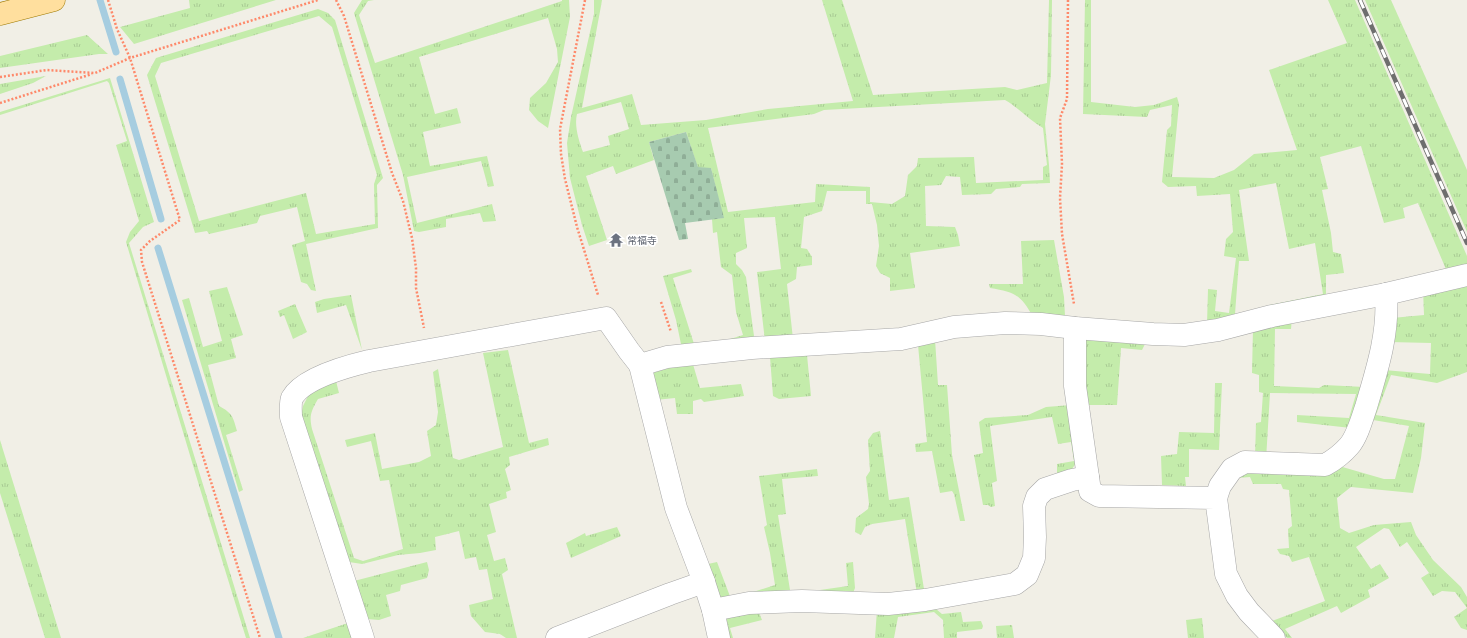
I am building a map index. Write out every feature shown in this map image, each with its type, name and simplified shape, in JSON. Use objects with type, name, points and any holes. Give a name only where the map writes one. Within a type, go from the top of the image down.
[{"type":"main road","points":[[0,14],[53,0]]},
{"type":"street","points":[[640,366],[667,357],[752,348],[901,339],[954,327],[1005,322],[1153,334],[1184,335],[1218,330],[1272,316],[1386,294],[1467,275]]},
{"type":"street","points":[[1274,638],[1249,612],[1237,596],[1226,574],[1216,498],[1220,486],[1232,469],[1245,462],[1325,465],[1335,460],[1350,445],[1360,424],[1379,364],[1387,312],[1386,294]]},
{"type":"street","points":[[363,638],[291,417],[291,399],[303,386],[340,368],[369,361],[606,318],[628,352],[640,366],[676,508],[704,582],[713,610],[719,638]]},
{"type":"street","points":[[1075,328],[1075,386],[1090,491],[1099,496],[1216,498]]},
{"type":"street","points":[[713,610],[749,602],[802,601],[888,604],[925,600],[1015,584],[1027,575],[1034,558],[1036,537],[1034,506],[1037,497],[1045,489],[1072,480],[1088,478]]},
{"type":"street","points":[[557,638],[704,582]]},
{"type":"path","points":[[108,0],[117,29],[130,58],[180,220],[150,241],[141,250],[142,262],[260,638]]},
{"type":"path","points":[[0,103],[95,73],[130,58],[318,0]]},
{"type":"path","points":[[336,0],[344,16],[392,173],[403,201],[412,238],[416,268],[416,288],[428,350]]},
{"type":"path","points":[[585,0],[560,129],[561,154],[576,226],[606,318]]},
{"type":"path","points":[[1068,0],[1067,100],[1060,118],[1062,164],[1060,198],[1062,234],[1073,299],[1075,328]]},
{"type":"path","points":[[0,77],[47,70],[95,73]]},
{"type":"path","points":[[661,302],[673,338]]},
{"type":"green space","points":[[189,0],[276,0],[134,44],[120,27],[190,8]]},
{"type":"green space","points":[[362,0],[374,0],[368,1],[359,15],[375,63],[562,0],[569,0],[570,17],[548,128],[538,121],[529,110],[530,98],[546,83],[558,62],[557,49],[548,18],[419,57],[435,114],[457,108],[461,123],[423,132],[430,166],[487,156],[494,186],[488,187],[481,161],[407,177],[417,223],[492,204],[496,221],[483,222],[480,213],[446,219],[446,227],[419,232],[414,231],[403,175],[354,13]]},
{"type":"green space","points":[[594,0],[602,0],[582,108],[632,94],[641,125],[706,120],[768,109],[853,101],[822,0],[842,0],[873,95],[1005,87],[1017,90],[1047,83],[1049,0],[1052,0],[1051,75],[1045,124],[1050,183],[1022,184],[1020,187],[996,189],[991,194],[962,195],[960,177],[946,176],[941,185],[925,186],[926,226],[955,227],[960,246],[910,253],[915,288],[890,291],[890,278],[880,273],[876,266],[879,246],[877,225],[872,204],[866,204],[866,191],[827,191],[822,211],[804,217],[801,248],[807,249],[812,257],[812,265],[797,267],[796,279],[787,284],[793,339],[765,341],[757,272],[781,269],[775,217],[744,218],[747,248],[736,253],[736,264],[746,277],[754,336],[751,341],[705,347],[743,335],[736,312],[732,275],[721,267],[717,232],[713,233],[712,219],[723,218],[711,168],[698,168],[686,132],[649,142],[654,160],[616,174],[613,166],[586,176],[607,240],[589,246],[582,225],[570,178],[567,143],[571,117],[594,14]],"holes":[[[1005,100],[1043,128],[1047,165],[1043,167],[1043,180],[976,183],[974,157],[918,158],[917,166],[908,175],[905,196],[892,204],[870,202],[870,187],[816,184],[815,202],[728,212],[708,128],[814,114],[824,110]],[[621,102],[629,129],[608,136],[610,145],[583,152],[577,128],[577,114]]]},
{"type":"green space","points":[[1085,0],[1091,0],[1091,102],[1135,107],[1154,105],[1177,97],[1179,104],[1172,177],[1214,178],[1234,170],[1254,154],[1297,150],[1269,70],[1347,43],[1328,0],[1355,0],[1467,256],[1467,268],[1448,274],[1418,203],[1403,208],[1405,218],[1384,223],[1361,146],[1320,157],[1328,189],[1322,190],[1331,233],[1333,252],[1341,254],[1344,273],[1326,275],[1326,294],[1335,294],[1207,324],[1208,289],[1217,290],[1215,311],[1229,313],[1236,258],[1224,256],[1226,239],[1233,232],[1230,194],[1197,196],[1196,186],[1168,187],[1162,182],[1167,130],[1171,126],[1172,105],[1150,110],[1147,117],[1083,114]],"holes":[[[1276,183],[1289,249],[1315,243],[1323,294],[1235,314],[1239,261],[1249,261],[1239,190]]]},
{"type":"green space","points":[[1365,0],[1391,0],[1467,170],[1467,232]]},
{"type":"green space","points":[[318,9],[328,13],[335,20],[383,178],[377,185],[378,228],[306,244],[316,291],[311,290],[307,284],[301,282],[292,245],[305,241],[297,207],[260,216],[257,223],[209,234],[207,231],[195,233],[147,75],[156,58]],"holes":[[[319,16],[332,27],[377,175],[374,184],[375,224],[316,234],[306,193],[199,221],[155,76],[161,63]]]},
{"type":"green space","points":[[87,35],[108,54],[0,68],[0,56]]},
{"type":"green space","points":[[46,76],[33,83],[0,94],[0,84]]},
{"type":"green space","points":[[110,78],[154,222],[143,227],[129,243],[250,638],[246,638],[126,242],[130,232],[139,221],[116,145],[127,141],[109,83],[107,81],[0,115],[0,112]]},
{"type":"green space","points":[[686,132],[698,167],[711,168],[724,218],[685,223],[688,239],[679,240],[649,142]]},
{"type":"green space","points":[[1054,240],[1064,297],[1065,316],[1033,317],[1021,299],[1006,291],[990,288],[989,284],[1023,284],[1021,241]]},
{"type":"green space","points":[[691,269],[692,272],[673,278],[695,347],[682,349],[676,320],[663,276]]},
{"type":"green space","points":[[1467,282],[1467,372],[1437,383],[1391,375],[1376,415],[1425,423],[1421,458],[1413,493],[1351,487],[1337,498],[1340,528],[1349,533],[1374,525],[1411,522],[1416,535],[1433,560],[1461,587],[1467,597],[1467,608],[1455,592],[1442,591],[1433,596],[1421,578],[1429,573],[1407,542],[1400,547],[1389,529],[1384,528],[1356,547],[1371,569],[1380,564],[1389,578],[1368,590],[1370,597],[1341,613],[1337,606],[1285,629],[1292,638],[1287,638],[1272,621],[1325,601],[1309,557],[1292,562],[1289,556],[1280,554],[1277,549],[1289,548],[1288,529],[1292,526],[1289,490],[1283,489],[1281,484],[1253,484],[1250,477],[1237,478],[1247,469],[1339,466],[1384,479],[1395,479],[1409,426],[1373,420],[1384,370],[1430,374],[1431,343],[1389,342],[1392,318],[1424,315],[1423,289]]},
{"type":"green space","points":[[227,287],[243,335],[231,339],[236,358],[208,365],[219,406],[227,411],[231,416],[237,431],[226,435],[243,490],[239,492],[182,300],[189,298],[203,347],[222,341],[209,291]]},
{"type":"green space","points":[[351,295],[362,350],[346,305],[317,313],[315,302],[324,299]]},
{"type":"green space","points":[[295,304],[307,332],[293,339],[284,315],[280,317],[278,311]]},
{"type":"green space","points":[[1292,318],[1291,329],[1275,329],[1274,386],[1319,388],[1324,385],[1365,387],[1351,428],[1297,422],[1297,415],[1349,418],[1356,394],[1270,393],[1266,460],[1255,457],[1256,423],[1261,422],[1263,393],[1259,392],[1259,375],[1252,373],[1253,328]]},
{"type":"green space","points":[[1087,335],[1147,340],[1142,350],[1121,348],[1117,405],[1084,405],[1083,348]]},
{"type":"green space","points":[[935,339],[938,385],[947,385],[952,455],[965,521],[960,521],[952,491],[940,493],[932,451],[916,452],[915,444],[927,442],[918,345]]},
{"type":"green space","points":[[508,350],[529,443],[548,438],[549,445],[509,457],[510,465],[505,469],[511,490],[506,492],[507,498],[489,504],[496,532],[487,535],[494,561],[505,558],[508,570],[502,574],[517,638],[506,638],[500,634],[485,632],[471,616],[469,605],[493,599],[487,569],[479,570],[476,557],[465,559],[459,531],[435,537],[436,550],[398,555],[362,564],[349,562],[301,416],[303,406],[309,394],[336,381],[339,393],[318,399],[312,410],[311,421],[312,429],[354,558],[363,561],[403,549],[389,480],[380,481],[371,441],[347,447],[345,440],[375,433],[382,469],[419,462],[431,456],[427,431],[436,425],[438,412],[433,372],[438,369],[453,458],[459,460],[503,447],[483,353]]},
{"type":"green space","points":[[807,355],[811,396],[779,399],[773,396],[770,357]]},
{"type":"green space","points":[[692,361],[700,388],[741,384],[744,396],[704,402],[701,399],[693,401],[693,414],[677,414],[675,398],[655,400],[649,374]]},
{"type":"green space","points":[[1215,383],[1222,383],[1219,450],[1189,449],[1189,477],[1185,477],[1186,486],[1162,485],[1161,456],[1177,454],[1179,432],[1214,433]]},
{"type":"green space","points":[[1071,405],[1078,460],[1070,472],[1059,477],[1057,473],[1057,464],[1074,461],[1071,442],[1058,444],[1052,417],[990,426],[997,481],[992,483],[995,506],[991,507],[988,505],[983,505],[974,455],[983,453],[979,422],[985,418],[1028,415],[1046,407]]},
{"type":"green space","points":[[880,431],[889,500],[909,497],[924,589],[968,582],[917,594],[905,519],[872,524],[865,527],[861,535],[855,532],[856,518],[868,509],[869,504],[866,477],[870,471],[868,440],[873,433]]},
{"type":"green space","points":[[0,440],[61,638],[45,638],[0,493]]},
{"type":"green space","points":[[817,469],[818,476],[782,479],[786,514],[778,515],[790,590],[792,594],[848,586],[846,563],[853,562],[855,588],[853,593],[719,601],[708,564],[717,562],[731,599],[775,585],[764,527],[767,525],[759,476]]},
{"type":"green space","points":[[617,527],[621,536],[571,558],[566,543],[585,533],[586,536]]},
{"type":"green space","points":[[427,562],[429,570],[427,578],[401,585],[400,591],[386,595],[391,616],[379,620],[367,619],[354,581]]},
{"type":"green space","points":[[1467,608],[1467,630],[1461,628],[1454,617]]},
{"type":"green space","points":[[936,609],[942,614],[961,612],[963,622],[981,621],[983,626],[982,629],[957,632],[957,638],[944,638],[943,620],[934,612],[898,617],[894,638],[875,638],[877,610]]},
{"type":"green space","points":[[758,610],[762,620],[730,628],[733,638],[725,638],[722,625],[728,617]]},
{"type":"green space","points":[[1202,618],[1204,638],[1188,638],[1186,620]]},
{"type":"green space","points":[[348,623],[353,638],[303,638]]},
{"type":"green space","points":[[1012,625],[1014,638],[997,638],[996,626]]},
{"type":"waterway","points":[[100,0],[116,52]]},
{"type":"waterway","points":[[120,79],[161,219]]},
{"type":"waterway","points":[[158,248],[279,638]]},
{"type":"railway","points":[[1360,0],[1467,243]]},
{"type":"place","name":"常福寺","points":[[616,240]]}]
